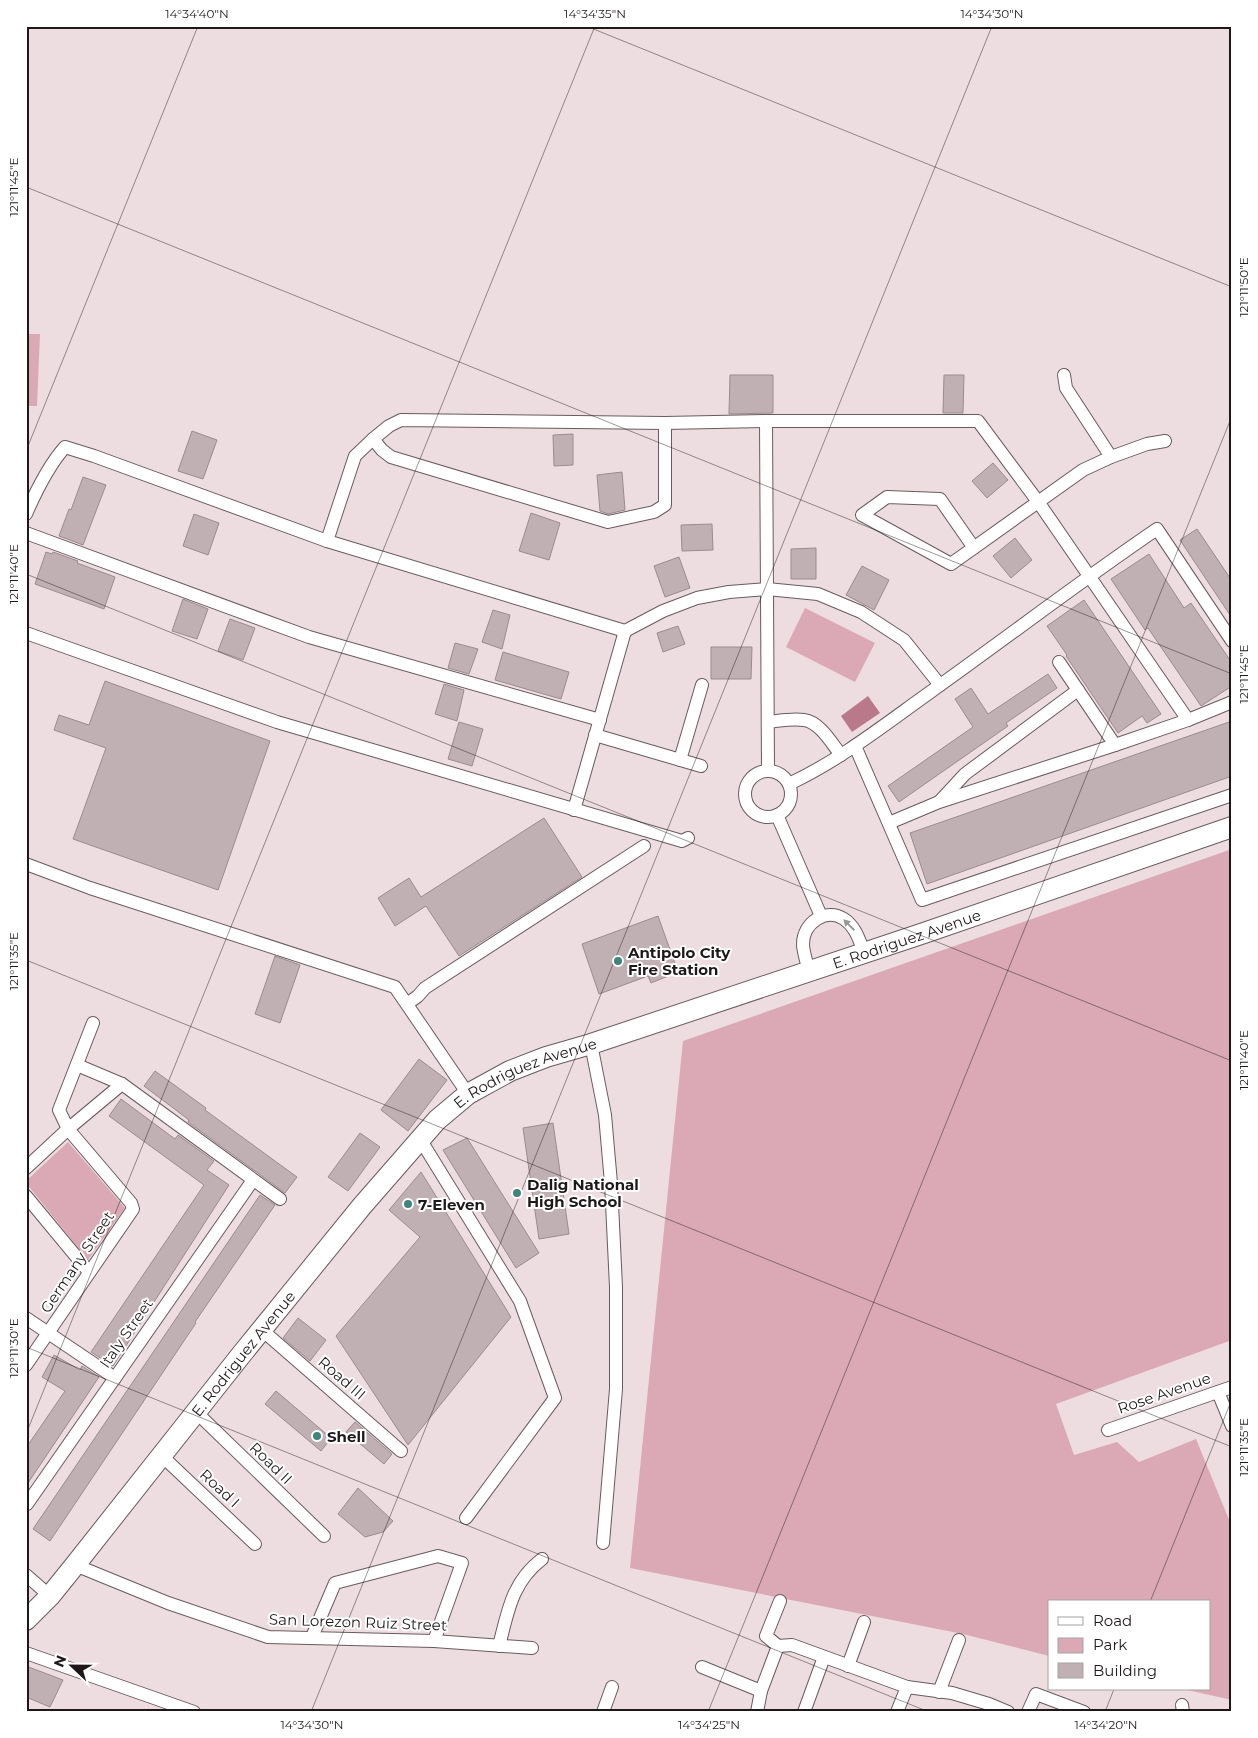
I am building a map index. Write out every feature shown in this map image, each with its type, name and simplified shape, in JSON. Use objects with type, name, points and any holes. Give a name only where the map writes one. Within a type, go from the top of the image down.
[{"type":"main road","name":"E. Rodriguez Avenue","points":[[26,1620],[50,1596],[362,1206],[437,1120],[468,1094],[510,1071],[546,1057],[591,1044],[810,971],[1232,827]]},
{"type":"street","points":[[1064,375],[1066,388],[1111,457]]},
{"type":"street","points":[[327,541],[355,456],[389,426],[401,420],[665,423],[978,420],[1090,575],[1188,720]]},
{"type":"street","points":[[766,421],[768,770]]},
{"type":"street","points":[[373,439],[391,457],[608,522],[654,512],[665,505],[665,423]]},
{"type":"street","points":[[974,548],[940,499],[887,497],[862,515],[951,564],[1039,503],[1083,470],[1111,457],[1147,444],[1165,441]]},
{"type":"street","points":[[26,514],[34,495],[52,464],[65,447],[327,541],[625,631],[663,611],[697,598],[729,592],[767,589],[818,594],[861,612],[904,640],[940,685]]},
{"type":"street","points":[[789,784],[809,775],[855,746],[1156,529],[1232,641]]},
{"type":"street","points":[[26,533],[309,637],[600,720]]},
{"type":"street","points":[[574,810],[625,631]]},
{"type":"street","points":[[26,633],[277,722],[682,841],[688,838]]},
{"type":"street","points":[[1059,662],[1116,746]]},
{"type":"street","points":[[680,760],[702,685]]},
{"type":"street","points":[[939,802],[965,774],[1078,690]]},
{"type":"street","points":[[889,823],[939,802],[1116,746],[1232,702]]},
{"type":"street","points":[[768,722],[805,720],[815,725],[841,755]]},
{"type":"street","points":[[595,735],[701,766]]},
{"type":"street","points":[[855,746],[922,900],[1232,795]]},
{"type":"street","points":[[768,770],[780,774],[789,784],[791,800],[786,809],[777,815],[772,817],[760,816],[750,810],[745,799],[746,787],[756,774],[768,770]]},
{"type":"street","points":[[777,815],[820,916]]},
{"type":"street","points":[[407,1004],[426,988],[644,846]]},
{"type":"street","points":[[26,864],[90,888],[395,986],[468,1094]]},
{"type":"street","points":[[810,971],[803,945],[804,935],[810,925],[820,916],[832,914],[844,919],[856,932],[864,952]]},
{"type":"street","name":"Germany Street","points":[[26,1365],[133,1209],[131,1203],[68,1129],[59,1110],[93,1023]]},
{"type":"street","points":[[591,1044],[605,1115],[611,1183],[616,1287],[616,1389],[604,1543]]},
{"type":"street","points":[[77,1065],[122,1084],[280,1199]]},
{"type":"street","points":[[26,1168],[68,1129],[122,1084]]},
{"type":"street","points":[[420,1139],[520,1301],[555,1398],[466,1518]]},
{"type":"street","name":"Italy Street","points":[[27,1504],[253,1180]]},
{"type":"street","points":[[26,1196],[88,1272]]},
{"type":"street","points":[[26,1318],[115,1378]]},
{"type":"street","name":"Road III","points":[[262,1330],[401,1451]]},
{"type":"street","name":"Rose Avenue","points":[[1108,1430],[1232,1387]]},
{"type":"street","points":[[1218,1392],[1232,1426]]},
{"type":"street","name":"Road II","points":[[196,1412],[324,1536]]},
{"type":"street","name":"Road I","points":[[162,1456],[255,1544]]},
{"type":"street","points":[[312,1638],[335,1583],[438,1556],[462,1563],[434,1641]]},
{"type":"street","points":[[499,1646],[512,1599],[522,1577],[542,1559]]},
{"type":"street","name":"San Lorezon Ruiz Street","points":[[75,1565],[168,1603],[268,1637],[434,1641],[532,1648]]},
{"type":"street","points":[[26,1576],[50,1596]]},
{"type":"street","points":[[780,1601],[766,1636],[778,1646],[792,1645],[906,1687],[952,1693],[987,1708],[1008,1712]]},
{"type":"street","points":[[848,1666],[864,1622]]},
{"type":"street","points":[[939,1692],[960,1640]]},
{"type":"street","points":[[757,1712],[761,1690],[778,1646]]},
{"type":"street","points":[[26,1653],[194,1712]]},
{"type":"street","points":[[804,1712],[824,1657]]},
{"type":"street","points":[[702,1667],[761,1690]]},
{"type":"street","points":[[603,1712],[612,1687]]},
{"type":"street","points":[[897,1712],[906,1687]]},
{"type":"street","points":[[1028,1712],[1036,1694],[1084,1712]]},
{"type":"green space","points":[[26,334],[40,334],[37,406],[26,406]]},
{"type":"green space","points":[[805,608],[875,643],[855,682],[786,647]]},
{"type":"green space","points":[[1232,849],[1232,1340],[1056,1404],[1074,1455],[1117,1442],[1139,1462],[1196,1439],[1232,1527],[1232,1700],[1187,1690],[1210,1690],[1210,1600],[1048,1600],[1048,1656],[963,1634],[630,1568],[683,1041]]},
{"type":"green space","points":[[68,1142],[125,1208],[88,1260],[26,1183]]},
{"type":"shaded area","points":[[868,696],[880,713],[852,732],[841,716]]},
{"type":"building","points":[[730,375],[773,375],[773,413],[729,414]]},
{"type":"building","points":[[944,375],[964,375],[963,413],[943,413]]},
{"type":"building","points":[[192,431],[217,440],[203,479],[178,471]]},
{"type":"building","points":[[573,434],[573,465],[554,466],[553,435]]},
{"type":"building","points":[[993,463],[1008,480],[987,498],[972,481]]},
{"type":"building","points":[[622,472],[625,510],[608,514],[600,511],[597,475]]},
{"type":"building","points":[[83,477],[106,485],[83,545],[59,536]]},
{"type":"building","points":[[531,513],[560,523],[549,560],[519,551]]},
{"type":"building","points":[[194,514],[219,523],[208,555],[183,546]]},
{"type":"building","points":[[712,524],[713,550],[682,551],[681,525]]},
{"type":"building","points":[[1197,529],[1232,581],[1232,618],[1180,540]]},
{"type":"building","points":[[1015,538],[1032,560],[1011,578],[993,556]]},
{"type":"building","points":[[816,548],[816,579],[791,579],[791,549]]},
{"type":"building","points":[[46,552],[52,554],[53,552],[78,561],[77,563],[115,577],[104,609],[35,584]]},
{"type":"building","points":[[1149,554],[1184,608],[1191,603],[1232,663],[1232,686],[1201,706],[1148,628],[1145,630],[1111,579]]},
{"type":"building","points":[[679,557],[690,588],[665,597],[654,566]]},
{"type":"building","points":[[862,566],[889,580],[874,610],[846,595]]},
{"type":"building","points":[[183,599],[208,609],[197,639],[172,631]]},
{"type":"building","points":[[1084,600],[1161,714],[1147,723],[1142,716],[1118,733],[1047,626]]},
{"type":"building","points":[[493,610],[510,615],[502,649],[482,642]]},
{"type":"building","points":[[230,619],[255,628],[243,660],[218,651]]},
{"type":"building","points":[[678,626],[685,644],[663,652],[657,633]]},
{"type":"building","points":[[455,643],[478,649],[469,674],[448,668]]},
{"type":"building","points":[[711,647],[752,647],[751,679],[711,679]]},
{"type":"building","points":[[503,652],[569,672],[561,699],[495,680]]},
{"type":"building","points":[[1048,674],[1057,688],[1006,723],[1008,726],[899,802],[888,786],[973,727],[955,699],[971,688],[988,714]]},
{"type":"building","points":[[105,681],[270,741],[218,890],[73,839],[106,748],[54,730],[59,715],[89,725]]},
{"type":"building","points":[[444,684],[464,690],[457,721],[435,714]]},
{"type":"building","points":[[1232,721],[1232,776],[927,884],[910,833]]},
{"type":"building","points":[[459,722],[483,729],[472,766],[448,759]]},
{"type":"building","points":[[544,818],[582,877],[459,956],[426,906],[395,926],[378,898],[409,878],[421,897]]},
{"type":"building","points":[[658,916],[678,972],[651,983],[648,976],[599,994],[582,944]]},
{"type":"building","points":[[275,956],[300,965],[280,1023],[255,1014]]},
{"type":"building","points":[[419,1059],[447,1080],[408,1131],[381,1110]]},
{"type":"building","points":[[155,1071],[297,1177],[285,1193],[188,1122],[189,1120],[144,1086]]},
{"type":"building","points":[[121,1099],[175,1139],[178,1135],[214,1161],[207,1170],[229,1185],[113,1366],[91,1352],[204,1185],[109,1116]]},
{"type":"building","points":[[553,1123],[569,1234],[539,1239],[523,1128]]},
{"type":"building","points":[[360,1133],[380,1147],[348,1191],[328,1177]]},
{"type":"building","points":[[467,1138],[539,1253],[516,1268],[443,1150]]},
{"type":"building","points":[[421,1172],[511,1317],[408,1445],[336,1336],[420,1237],[389,1210]]},
{"type":"building","points":[[260,1195],[275,1205],[50,1541],[33,1529]]},
{"type":"building","points":[[298,1318],[326,1340],[310,1361],[283,1338]]},
{"type":"building","points":[[54,1355],[80,1370],[82,1366],[99,1377],[26,1486],[26,1448],[65,1391],[42,1377]]},
{"type":"building","points":[[276,1391],[331,1438],[321,1451],[265,1404]]},
{"type":"building","points":[[355,1422],[392,1454],[384,1464],[346,1432]]},
{"type":"building","points":[[358,1488],[393,1521],[383,1532],[365,1537],[338,1514]]},
{"type":"building","points":[[26,1666],[63,1680],[50,1707],[26,1697]]},
{"type":"place","name":"Antipolo City Fire Station","points":[[618,961]]},
{"type":"place","name":"Dalig National High School","points":[[517,1193]]},
{"type":"place","name":"7-Eleven","points":[[408,1204]]},
{"type":"place","name":"Shell","points":[[317,1436]]}]
